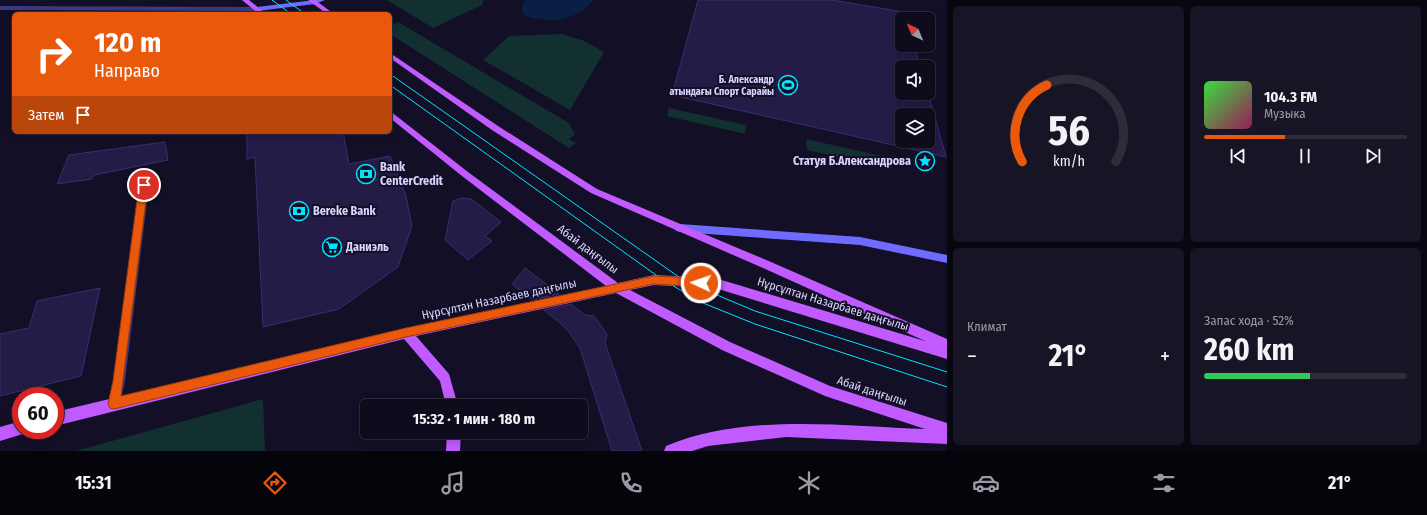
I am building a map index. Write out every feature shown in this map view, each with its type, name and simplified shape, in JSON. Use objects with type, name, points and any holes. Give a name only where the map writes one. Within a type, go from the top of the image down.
[{"type":"main road","points":[[245,0],[261,12]]},
{"type":"main road","points":[[257,9],[322,0]]},
{"type":"main road","points":[[313,1],[328,12]]},
{"type":"main road","points":[[392,56],[495,128],[594,191],[947,346]]},
{"type":"main road","name":"Абай даңғылы","points":[[392,116],[465,174],[617,288],[726,346],[829,392],[947,430]]},
{"type":"main road","points":[[680,228],[860,241],[947,259]]},
{"type":"main road","name":"Нұрсұлтан Назарбаев даңғылы","points":[[64,417],[406,332],[654,280],[715,284],[947,353]]},
{"type":"main road","points":[[406,332],[445,378],[450,399]]},
{"type":"main road","points":[[671,451],[708,439],[786,430],[947,437]]},
{"type":"main road","points":[[0,434],[12,431]]},
{"type":"main road","points":[[454,439],[454,451]]},
{"type":"lane","points":[[0,8],[257,9]]},
{"type":"lane","points":[[114,404],[119,381],[144,185]]},
{"type":"green space","points":[[387,0],[483,0],[482,5],[433,28]]},
{"type":"green space","points":[[398,22],[569,123],[575,134],[569,139],[576,143],[569,148],[392,35],[392,25]]},
{"type":"green space","points":[[561,34],[582,40],[604,52],[570,110],[483,60],[509,36]]},
{"type":"green space","points":[[669,108],[746,125],[745,134],[667,116]]},
{"type":"green space","points":[[806,139],[890,158],[892,169],[807,150]]},
{"type":"green space","points":[[263,399],[265,451],[76,451]]},
{"type":"water","points":[[525,0],[592,1],[585,8],[570,17],[542,20],[524,15],[521,9]]},
{"type":"building","name":"Б. Александр атындағы Спорт Сарайы","points":[[698,0],[832,0],[904,12],[895,12],[895,52],[916,52],[918,60],[895,60],[895,100],[930,100],[932,108],[895,108],[895,145],[672,95]]},
{"type":"building","name":"Б. Александр атындағы Спорт Сарайы","points":[[935,118],[946,157],[906,148],[935,148]]},
{"type":"building","name":"Даниэль","points":[[247,134],[343,134],[349,164],[390,156],[406,196],[412,226],[398,267],[339,309],[263,327],[255,157],[247,159]]},
{"type":"building","points":[[165,142],[168,160],[94,175],[92,179],[57,184],[69,155]]},
{"type":"building","points":[[461,198],[471,199],[501,222],[485,236],[492,241],[468,260],[445,240],[453,201]]},
{"type":"building","points":[[525,268],[559,294],[532,300],[512,284]]},
{"type":"building","points":[[100,288],[81,376],[36,387],[12,387],[12,393],[0,396],[0,334],[29,328],[37,301]]},
{"type":"building","points":[[571,304],[585,315],[594,316],[607,334],[605,343],[642,451],[612,451],[580,348],[567,329],[544,310]]},
{"type":"tram line","points":[[272,0],[288,12]]},
{"type":"tram line","points":[[286,0],[302,12]]},
{"type":"tram line","points":[[392,75],[686,282],[755,311],[947,372]]},
{"type":"tram line","points":[[392,86],[663,280],[703,303],[755,324],[947,387]]},
{"type":"place","name":"Б. Александр атындағы Спорт Сарайы","points":[[788,85]]},
{"type":"place","name":"Статуя Б.Александрова","points":[[925,161]]},
{"type":"place","name":"Bank CenterCredit","points":[[366,174]]},
{"type":"place","name":"Bereke Bank","points":[[299,211]]},
{"type":"place","name":"Даниэль","points":[[332,247]]},
{"type":"route","points":[[144,185],[119,381],[114,404],[406,332],[654,280],[701,283]]}]
